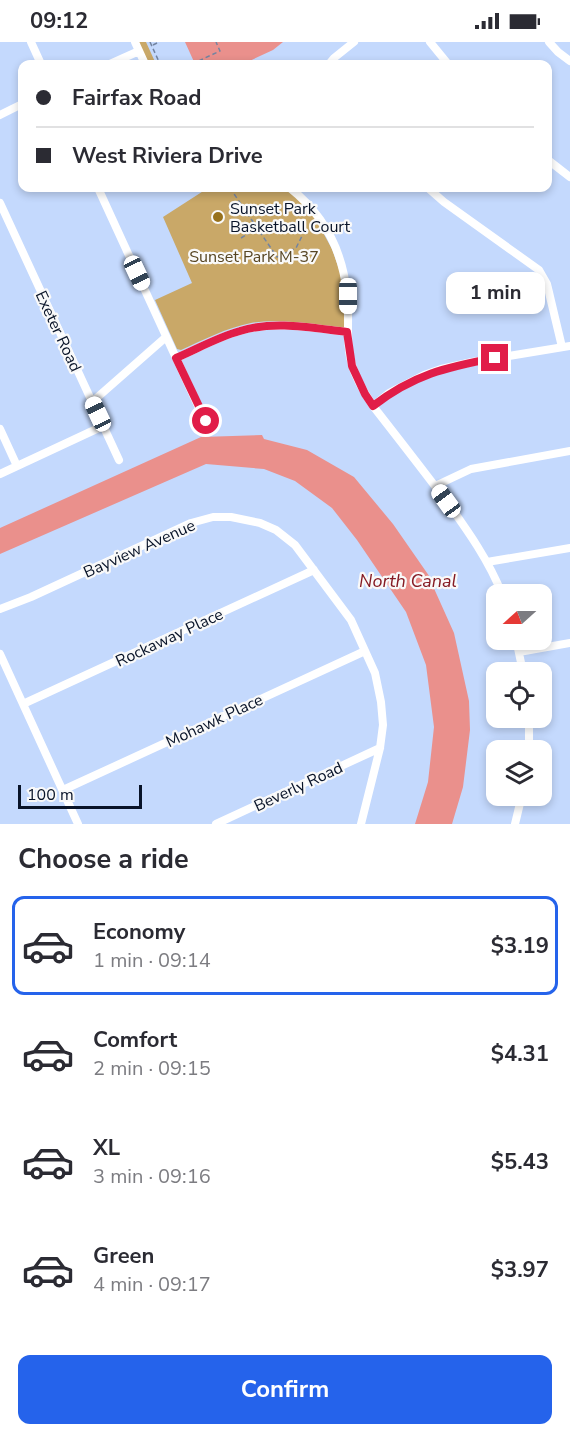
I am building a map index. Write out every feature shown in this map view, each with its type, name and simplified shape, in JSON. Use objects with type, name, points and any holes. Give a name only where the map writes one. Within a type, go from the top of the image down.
[{"type":"street","points":[[31,42],[39,60]]},
{"type":"street","points":[[135,42],[143,60]]},
{"type":"street","points":[[332,60],[354,42]]},
{"type":"street","points":[[430,42],[445,60]]},
{"type":"street","points":[[549,42],[570,61]]},
{"type":"street","points":[[119,60],[139,51]]},
{"type":"street","points":[[0,115],[18,106]]},
{"type":"street","points":[[552,163],[570,177]]},
{"type":"street","points":[[100,192],[206,421]]},
{"type":"street","points":[[295,192],[317,213],[335,246],[342,266],[348,296],[347,332],[352,366],[365,394],[468,532],[487,562],[497,584]]},
{"type":"street","points":[[373,406],[389,393],[441,369],[566,346],[547,284],[539,270],[433,192]]},
{"type":"street","name":"Exeter Road","points":[[0,202],[119,460]]},
{"type":"street","points":[[176,358],[241,330],[255,327],[281,325],[347,332]]},
{"type":"street","points":[[92,402],[166,337]]},
{"type":"street","points":[[0,474],[103,426]]},
{"type":"street","points":[[0,429],[17,466]]},
{"type":"street","points":[[435,486],[471,469],[570,451]]},
{"type":"street","name":"Bayview Avenue","points":[[0,609],[191,523],[213,517],[231,517],[260,523],[276,530],[295,544],[351,620],[375,673],[383,725],[380,748],[362,824]]},
{"type":"street","points":[[487,562],[570,548]]},
{"type":"street","name":"Rockaway Place","points":[[23,704],[314,570]]},
{"type":"street","points":[[521,662],[519,652],[570,643]]},
{"type":"street","name":"Mohawk Place","points":[[63,790],[365,651]]},
{"type":"street","points":[[0,654],[78,824]]},
{"type":"street","name":"Beverly Road","points":[[216,824],[380,748]]},
{"type":"street","points":[[515,824],[519,806]]},
{"type":"path","points":[[150,42],[158,60]]},
{"type":"path","points":[[152,45],[159,42]]},
{"type":"path","points":[[201,60],[220,51],[216,42]]},
{"type":"path","points":[[233,192],[277,257],[296,248],[302,236]]},
{"type":"path","points":[[242,238],[258,228]]},
{"type":"green space","points":[[136,42],[146,42],[154,60],[145,60]]},
{"type":"green space","name":"Sunset Park M-37","points":[[202,192],[289,192],[314,216],[332,249],[340,272],[345,298],[344,328],[286,322],[251,323],[224,331],[181,350],[177,349],[155,300],[192,283],[163,217]]},
{"type":"water","points":[[185,42],[283,42],[273,50],[252,60],[193,60]]},
{"type":"water","name":"North Canal","points":[[262,435],[264,439],[307,450],[354,477],[393,524],[434,583],[432,584],[454,633],[469,701],[470,730],[463,787],[452,824],[415,824],[428,782],[434,727],[426,665],[406,612],[357,540],[332,508],[295,481],[264,469],[206,464],[0,554],[0,528],[201,437]]},
{"type":"place","name":"Sunset Park Basketball Court","points":[[218,217]]},
{"type":"route","points":[[206,421],[176,358],[241,330],[281,325],[347,332],[352,366],[373,406],[389,393],[424,375],[441,369],[495,358]]}]
